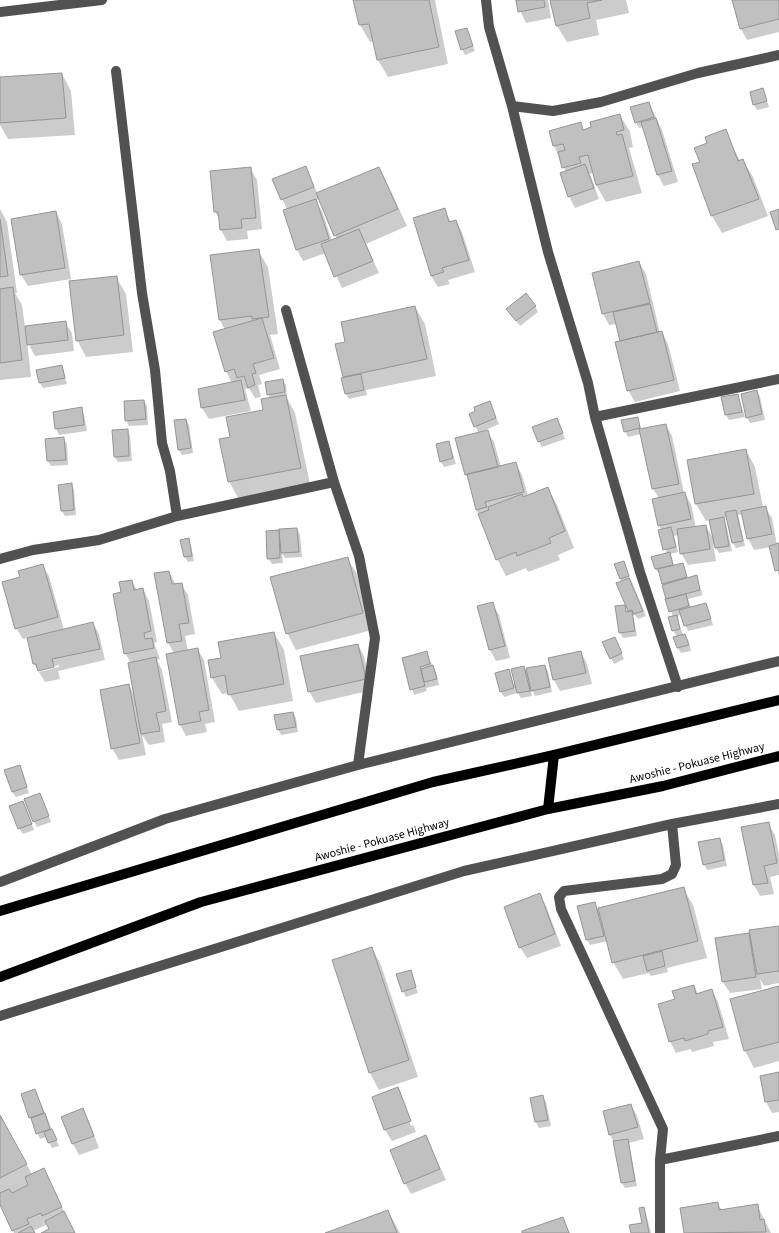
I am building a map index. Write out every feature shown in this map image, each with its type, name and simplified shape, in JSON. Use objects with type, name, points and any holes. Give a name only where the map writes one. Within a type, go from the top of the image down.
[{"type":"main road","points":[[0,911],[433,782],[554,755],[779,700]]},
{"type":"main road","points":[[548,809],[554,755]]},
{"type":"main road","name":"Awoshie - Pokuase Highway","points":[[0,977],[201,902],[548,809],[663,786],[779,756]]},
{"type":"street","points":[[0,12],[102,0]]},
{"type":"street","points":[[486,0],[489,27],[512,106],[548,252],[588,383],[596,417],[640,572],[678,687]]},
{"type":"street","points":[[512,106],[553,111],[601,102],[698,73],[779,55]]},
{"type":"street","points":[[116,71],[142,293],[155,370],[162,443],[170,471],[177,516]]},
{"type":"street","points":[[286,310],[334,482],[359,556],[375,638],[358,765]]},
{"type":"street","points":[[596,417],[779,379]]},
{"type":"street","points":[[0,559],[33,550],[99,540],[177,516],[334,482]]},
{"type":"street","points":[[0,882],[165,819],[358,765],[779,661]]},
{"type":"street","points":[[0,1016],[464,871],[672,824],[779,804]]},
{"type":"street","points":[[660,1233],[660,1160],[663,1129],[602,1001],[561,909],[559,897],[564,891],[662,879],[672,874],[676,865],[672,824]]},
{"type":"street","points":[[660,1160],[779,1136]]},
{"type":"building","points":[[353,0],[429,0],[439,47],[377,60],[369,24],[359,25]]},
{"type":"building","points":[[516,0],[544,0],[545,7],[518,12]]},
{"type":"building","points":[[550,0],[602,0],[587,3],[590,18],[556,26]]},
{"type":"building","points":[[732,0],[779,0],[779,19],[740,29]]},
{"type":"building","points":[[467,28],[473,46],[461,50],[455,31]]},
{"type":"building","points":[[62,73],[66,118],[0,123],[0,77]]},
{"type":"building","points":[[763,88],[767,101],[753,105],[750,92]]},
{"type":"building","points":[[649,102],[654,117],[635,123],[630,107]]},
{"type":"building","points":[[620,114],[624,130],[616,132],[617,135],[622,134],[633,176],[596,185],[588,155],[579,157],[581,163],[562,168],[558,152],[565,150],[563,144],[553,146],[549,131],[581,122],[583,130],[591,127],[590,122]]},
{"type":"building","points":[[656,118],[672,171],[657,175],[641,122]]},
{"type":"building","points":[[726,129],[738,161],[743,159],[759,199],[711,216],[692,164],[700,162],[694,148],[707,143],[705,137]]},
{"type":"building","points":[[585,164],[594,188],[568,197],[560,173]]},
{"type":"building","points":[[306,166],[314,187],[281,200],[272,179]]},
{"type":"building","points":[[251,167],[256,218],[241,219],[242,228],[220,230],[218,212],[214,212],[210,171]]},
{"type":"building","points":[[379,167],[398,209],[334,236],[316,193]]},
{"type":"building","points":[[316,199],[329,239],[296,250],[283,210]]},
{"type":"building","points":[[445,208],[449,222],[456,220],[469,260],[442,268],[444,272],[431,276],[413,218]]},
{"type":"building","points":[[779,209],[779,229],[776,230],[770,212]]},
{"type":"building","points":[[56,211],[65,268],[20,275],[11,219]]},
{"type":"building","points":[[0,219],[8,276],[0,277]]},
{"type":"building","points":[[359,229],[373,261],[334,277],[321,244]]},
{"type":"building","points":[[259,249],[269,317],[252,319],[252,316],[219,320],[210,255]]},
{"type":"building","points":[[639,261],[650,303],[602,314],[592,273]]},
{"type":"building","points":[[117,276],[124,335],[76,341],[69,281]]},
{"type":"building","points":[[13,287],[22,360],[0,363],[0,289]]},
{"type":"building","points":[[526,293],[536,306],[516,321],[506,309]]},
{"type":"building","points":[[650,304],[657,332],[620,341],[613,312]]},
{"type":"building","points":[[415,306],[427,359],[343,377],[335,344],[345,342],[341,322]]},
{"type":"building","points":[[262,318],[274,358],[253,364],[256,373],[252,374],[255,385],[248,388],[244,376],[237,378],[234,369],[225,372],[213,332]]},
{"type":"building","points":[[66,321],[68,340],[27,345],[25,326]]},
{"type":"building","points":[[662,331],[674,380],[627,391],[615,342]]},
{"type":"building","points":[[62,365],[65,378],[39,383],[36,370]]},
{"type":"building","points":[[361,374],[364,390],[345,394],[341,378]]},
{"type":"building","points":[[283,379],[285,392],[267,395],[265,382]]},
{"type":"building","points":[[241,380],[245,400],[201,408],[198,389]]},
{"type":"building","points":[[757,390],[762,414],[746,418],[741,394]]},
{"type":"building","points":[[738,394],[742,412],[725,415],[721,397]]},
{"type":"building","points":[[286,395],[301,468],[228,482],[219,439],[230,437],[226,417],[263,410],[261,399]]},
{"type":"building","points":[[144,400],[146,419],[125,421],[124,401]]},
{"type":"building","points":[[490,401],[496,418],[474,427],[469,414],[475,411],[474,407]]},
{"type":"building","points":[[82,407],[84,425],[55,429],[53,412]]},
{"type":"building","points":[[638,417],[640,428],[624,432],[621,420]]},
{"type":"building","points":[[557,418],[563,433],[538,442],[532,427]]},
{"type":"building","points":[[186,419],[191,448],[178,450],[174,420]]},
{"type":"building","points":[[666,424],[679,484],[652,489],[639,429]]},
{"type":"building","points":[[128,429],[129,456],[114,457],[112,430]]},
{"type":"building","points":[[488,430],[498,467],[465,475],[455,438]]},
{"type":"building","points":[[64,437],[66,460],[47,461],[45,439]]},
{"type":"building","points":[[449,441],[453,458],[440,462],[436,444]]},
{"type":"building","points":[[746,449],[754,494],[695,504],[687,460]]},
{"type":"building","points":[[516,462],[524,492],[485,502],[487,507],[476,510],[467,474]]},
{"type":"building","points":[[72,483],[74,510],[61,511],[58,485]]},
{"type":"building","points":[[548,487],[565,531],[549,538],[551,543],[517,556],[516,552],[496,560],[478,514],[489,510],[488,507],[522,494],[523,497]]},
{"type":"building","points":[[685,492],[691,519],[658,526],[652,499]]},
{"type":"building","points":[[766,506],[772,534],[747,539],[741,511]]},
{"type":"building","points":[[736,510],[743,541],[732,543],[725,512]]},
{"type":"building","points":[[724,517],[729,546],[715,548],[709,520]]},
{"type":"building","points":[[706,525],[710,549],[680,554],[677,529]]},
{"type":"building","points":[[671,527],[676,547],[663,550],[658,530]]},
{"type":"building","points":[[297,528],[299,552],[281,553],[279,529]]},
{"type":"building","points":[[279,530],[280,558],[267,559],[266,531]]},
{"type":"building","points":[[189,538],[192,556],[184,557],[180,540]]},
{"type":"building","points":[[779,543],[779,570],[775,571],[769,546]]},
{"type":"building","points":[[670,552],[673,565],[655,569],[651,557]]},
{"type":"building","points":[[348,557],[363,613],[286,634],[270,577]]},
{"type":"building","points":[[624,561],[629,576],[620,579],[614,564]]},
{"type":"building","points":[[683,563],[687,577],[662,584],[658,569]]},
{"type":"building","points":[[43,564],[58,617],[15,629],[2,582],[20,577],[18,571]]},
{"type":"building","points":[[169,571],[172,584],[182,583],[189,623],[179,624],[182,641],[167,643],[154,573]]},
{"type":"building","points":[[697,575],[700,590],[666,599],[662,585]]},
{"type":"building","points":[[629,578],[643,611],[634,614],[632,610],[628,611],[616,583]]},
{"type":"building","points":[[132,580],[134,590],[143,588],[151,631],[144,633],[145,639],[152,638],[154,648],[124,654],[113,594],[121,592],[119,582]]},
{"type":"building","points":[[686,594],[689,606],[669,612],[665,599]]},
{"type":"building","points":[[493,602],[505,646],[489,650],[477,606]]},
{"type":"building","points":[[706,603],[711,619],[684,626],[679,610]]},
{"type":"building","points":[[625,605],[626,612],[632,611],[635,631],[619,633],[615,606]]},
{"type":"building","points":[[677,615],[680,629],[672,631],[668,617]]},
{"type":"building","points":[[93,622],[100,649],[52,659],[54,667],[38,671],[36,664],[33,664],[27,638]]},
{"type":"building","points":[[274,632],[284,684],[228,695],[225,675],[211,678],[208,660],[221,658],[218,642]]},
{"type":"building","points":[[685,634],[689,645],[677,648],[673,637]]},
{"type":"building","points":[[615,637],[622,653],[610,659],[602,642]]},
{"type":"building","points":[[358,644],[366,679],[308,692],[300,656]]},
{"type":"building","points":[[198,648],[209,710],[199,712],[201,721],[179,725],[166,654]]},
{"type":"building","points":[[427,651],[430,664],[420,667],[425,686],[410,690],[402,658]]},
{"type":"building","points":[[581,651],[586,673],[553,680],[548,658]]},
{"type":"building","points":[[156,657],[166,711],[156,713],[160,731],[141,734],[128,663]]},
{"type":"building","points":[[433,665],[437,679],[424,682],[421,669]]},
{"type":"building","points":[[545,665],[550,687],[531,691],[526,668]]},
{"type":"building","points":[[524,666],[530,691],[517,693],[511,669]]},
{"type":"building","points":[[509,669],[514,688],[500,692],[495,673]]},
{"type":"building","points":[[129,684],[140,743],[111,749],[100,690]]},
{"type":"building","points":[[293,712],[296,727],[277,730],[274,715]]},
{"type":"building","points":[[20,765],[27,787],[12,792],[4,770]]},
{"type":"building","points":[[40,793],[49,816],[33,822],[24,799]]},
{"type":"building","points":[[23,801],[32,824],[18,829],[9,806]]},
{"type":"building","points":[[769,822],[777,863],[764,866],[768,883],[753,885],[741,827]]},
{"type":"building","points":[[720,838],[724,860],[703,865],[698,842]]},
{"type":"building","points":[[684,887],[698,941],[612,963],[598,908]]},
{"type":"building","points":[[540,893],[555,934],[519,948],[504,907]]},
{"type":"building","points":[[595,902],[604,936],[586,940],[577,906]]},
{"type":"building","points":[[779,926],[779,971],[757,974],[749,930]]},
{"type":"building","points":[[749,933],[756,977],[722,982],[715,938]]},
{"type":"building","points":[[372,947],[409,1060],[369,1073],[332,960]]},
{"type":"building","points":[[662,951],[665,966],[647,971],[643,956]]},
{"type":"building","points":[[411,970],[416,987],[402,992],[396,974]]},
{"type":"building","points":[[694,985],[696,994],[712,989],[723,1027],[708,1031],[708,1034],[685,1041],[684,1038],[669,1042],[658,1004],[675,999],[672,991]]},
{"type":"building","points":[[779,986],[779,1042],[744,1051],[730,999]]},
{"type":"building","points":[[779,1072],[779,1100],[765,1102],[760,1076]]},
{"type":"building","points":[[398,1087],[411,1121],[384,1130],[372,1097]]},
{"type":"building","points":[[35,1089],[44,1113],[29,1118],[21,1094]]},
{"type":"building","points":[[543,1095],[548,1120],[535,1122],[530,1098]]},
{"type":"building","points":[[631,1104],[638,1127],[609,1135],[603,1111]]},
{"type":"building","points":[[83,1108],[94,1136],[72,1144],[61,1117]]},
{"type":"building","points":[[45,1113],[50,1129],[36,1134],[31,1118]]},
{"type":"building","points":[[0,1115],[27,1164],[0,1178]]},
{"type":"building","points":[[52,1129],[57,1140],[48,1143],[44,1132]]},
{"type":"building","points":[[426,1135],[440,1169],[404,1184],[390,1150]]},
{"type":"building","points":[[628,1139],[635,1181],[621,1183],[613,1141]]},
{"type":"building","points":[[44,1168],[62,1207],[42,1216],[41,1213],[27,1219],[29,1224],[12,1231],[0,1205],[0,1193],[9,1189],[12,1193],[28,1185],[25,1177]]},
{"type":"building","points":[[718,1202],[719,1210],[758,1204],[760,1220],[764,1219],[766,1232],[684,1233],[680,1208]]},
{"type":"building","points":[[644,1207],[649,1233],[631,1233],[629,1225],[642,1223],[639,1208]]},
{"type":"building","points":[[388,1210],[397,1233],[325,1233]]},
{"type":"building","points":[[64,1211],[75,1233],[41,1233],[49,1229],[45,1221]]},
{"type":"building","points":[[563,1217],[569,1233],[522,1233],[522,1231]]},
{"type":"building","points":[[31,1226],[35,1233],[18,1233]]}]
